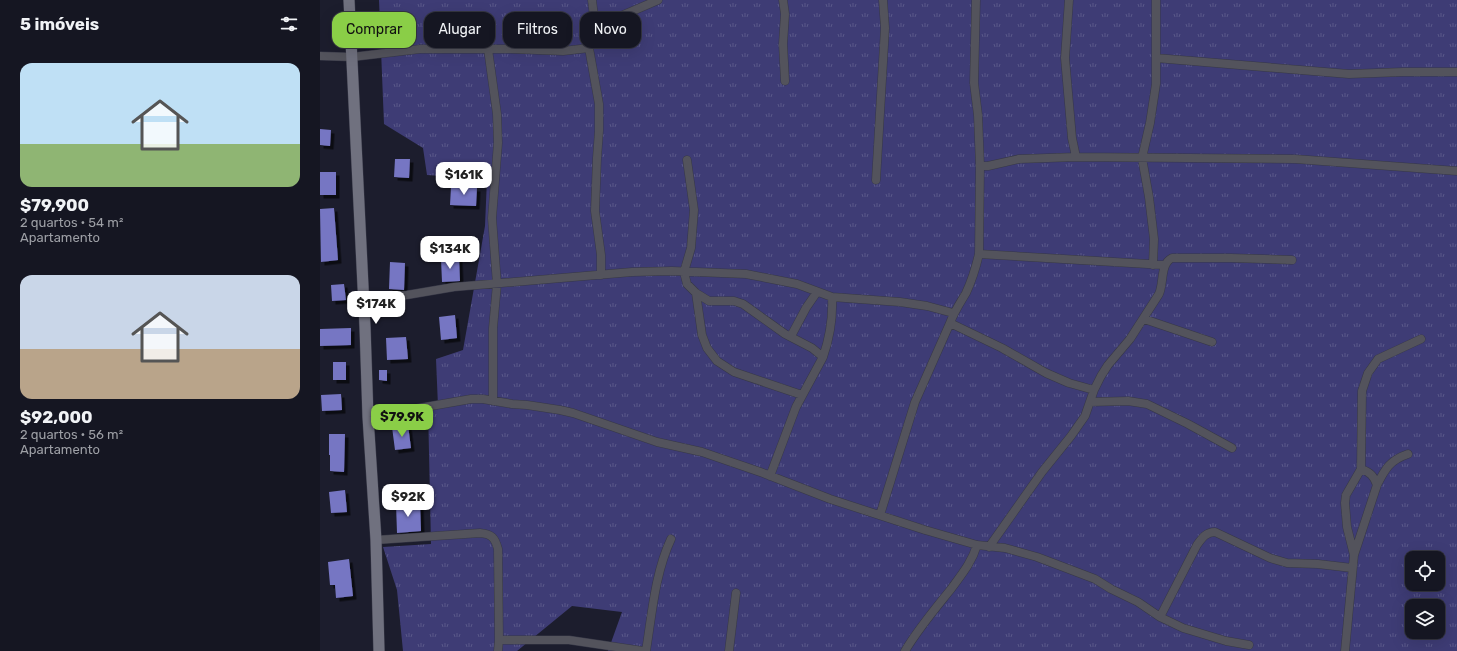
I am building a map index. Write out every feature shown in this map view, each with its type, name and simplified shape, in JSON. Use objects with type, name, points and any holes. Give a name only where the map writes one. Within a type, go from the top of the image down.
[{"type":"main road","points":[[349,0],[364,299],[368,417],[376,540],[379,651]]},
{"type":"street","points":[[592,0],[593,12]]},
{"type":"street","points":[[630,12],[658,0]]},
{"type":"street","points":[[784,0],[785,14],[783,44],[785,81]]},
{"type":"street","points":[[876,180],[880,83],[885,28],[883,0]]},
{"type":"street","points":[[880,516],[915,402],[953,313],[965,293],[976,269],[979,254],[980,166],[978,115],[974,83],[976,0]]},
{"type":"street","points":[[1069,0],[1065,58],[1072,138],[1076,157]]},
{"type":"street","points":[[1153,265],[1153,232],[1142,158],[1150,123],[1156,84],[1156,0]]},
{"type":"street","points":[[320,56],[352,56],[420,49],[488,49],[563,52],[589,48],[599,104],[596,211],[601,275]]},
{"type":"street","points":[[488,49],[497,114],[497,156],[492,218],[497,284],[493,328],[493,401]]},
{"type":"street","points":[[1156,58],[1349,74],[1457,72]]},
{"type":"street","points":[[980,166],[988,166],[1019,159],[1076,157],[1296,159],[1457,171]]},
{"type":"street","points":[[687,160],[694,210],[691,248],[684,272],[687,284],[696,293],[710,302],[734,300],[738,302],[812,348],[823,357]]},
{"type":"street","points":[[979,254],[1165,265]]},
{"type":"street","points":[[989,547],[1042,472],[1085,416],[1094,390],[1108,364],[1130,339],[1144,319],[1161,289],[1165,265],[1168,260],[1172,258],[1231,258],[1292,260]]},
{"type":"street","points":[[364,299],[407,295],[454,286],[497,284],[638,272],[684,272],[746,274],[797,284],[832,297],[900,302],[927,306],[953,313]]},
{"type":"street","points":[[791,336],[806,308],[817,292]]},
{"type":"street","points":[[696,293],[702,335],[708,348],[717,361],[734,372],[802,394]]},
{"type":"street","points":[[770,476],[796,407],[823,357],[831,328],[833,311],[832,297]]},
{"type":"street","points":[[1144,319],[1212,342]]},
{"type":"street","points":[[950,323],[1002,348],[1046,373],[1069,383],[1094,390]]},
{"type":"street","points":[[1354,555],[1347,528],[1345,503],[1346,495],[1361,469],[1362,391],[1368,374],[1378,360],[1421,339]]},
{"type":"street","points":[[368,417],[471,399],[560,410],[657,442],[702,452],[880,516],[977,545],[1005,548],[1037,557],[1082,574],[1138,602],[1160,617],[1183,628],[1226,641],[1250,645]]},
{"type":"street","points":[[1090,402],[1128,401],[1147,404],[1232,448]]},
{"type":"street","points":[[1345,651],[1354,555],[1377,486],[1389,465],[1398,457],[1408,454]]},
{"type":"street","points":[[1361,469],[1372,475],[1377,486]]},
{"type":"street","points":[[1160,617],[1197,545],[1209,532],[1215,532],[1270,558],[1281,561],[1352,568]]},
{"type":"street","points":[[376,540],[480,533],[493,536],[498,549],[500,640],[498,651]]},
{"type":"street","points":[[500,640],[569,640],[644,651],[653,597],[665,551],[671,539]]},
{"type":"street","points":[[905,651],[926,621],[967,569],[974,557],[977,545]]},
{"type":"street","points":[[730,651],[736,593]]},
{"type":"green space","points":[[379,0],[1457,0],[1457,651],[608,651],[622,612],[572,606],[517,651],[403,651],[397,590],[383,547],[431,544],[428,407],[438,406],[436,359],[463,350],[485,226],[487,179],[427,175],[423,148],[384,124],[381,48],[416,48],[416,12],[379,12]]},
{"type":"building","points":[[320,129],[331,130],[330,146],[320,145]]},
{"type":"building","points":[[395,159],[410,159],[409,178],[394,177]]},
{"type":"building","points":[[320,172],[336,172],[336,195],[320,195]]},
{"type":"building","points":[[451,187],[477,188],[476,206],[450,205]]},
{"type":"building","points":[[334,208],[338,260],[321,262],[320,209]]},
{"type":"building","points":[[459,258],[460,281],[442,282],[441,259]]},
{"type":"building","points":[[390,262],[405,263],[404,290],[389,289]]},
{"type":"building","points":[[344,284],[346,300],[332,301],[331,285]]},
{"type":"building","points":[[455,315],[457,338],[441,340],[439,317]]},
{"type":"building","points":[[351,328],[351,345],[320,346],[320,329]]},
{"type":"building","points":[[406,337],[408,359],[387,360],[386,338]]},
{"type":"building","points":[[333,362],[346,362],[346,380],[333,380]]},
{"type":"building","points":[[379,370],[387,370],[387,381],[379,380]]},
{"type":"building","points":[[341,394],[342,410],[322,411],[321,395]]},
{"type":"building","points":[[408,425],[411,448],[395,450],[392,427]]},
{"type":"building","points":[[329,434],[345,434],[344,472],[330,471]]},
{"type":"building","points":[[345,490],[347,512],[331,513],[329,492]]},
{"type":"building","points":[[420,503],[421,531],[397,533],[396,504]]},
{"type":"building","points":[[349,559],[353,596],[336,598],[335,585],[330,585],[328,562]]}]
